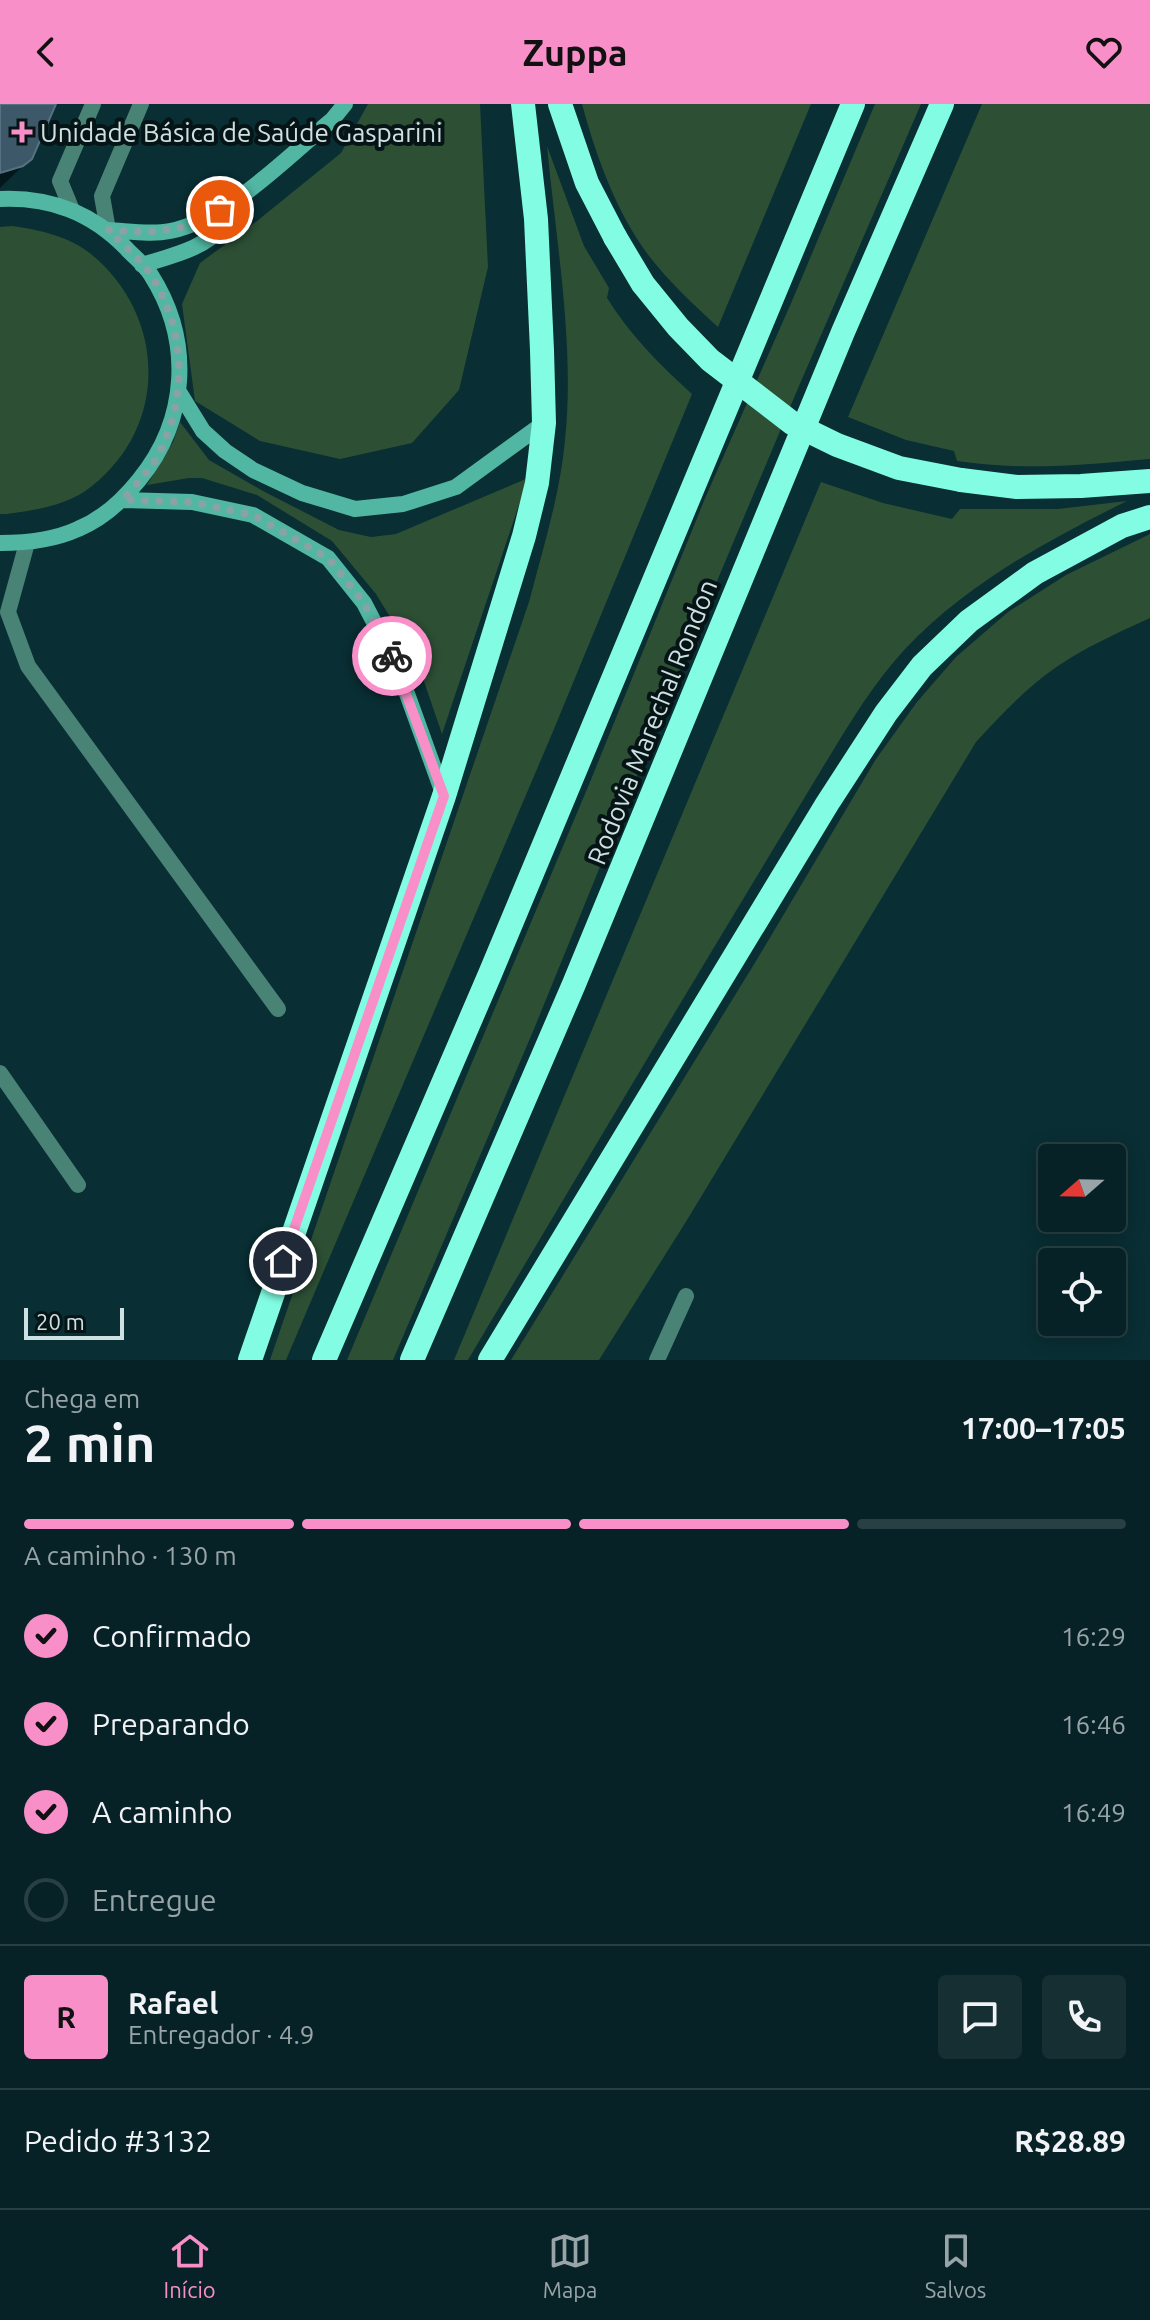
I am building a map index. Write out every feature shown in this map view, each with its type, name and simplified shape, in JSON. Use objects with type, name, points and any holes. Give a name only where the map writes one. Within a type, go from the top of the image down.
[{"type":"highway","points":[[250,1360],[444,796],[524,536],[537,483],[544,423],[536,219],[523,104]]},
{"type":"highway","points":[[560,104],[587,183],[643,284],[710,360],[792,423],[837,445],[899,468],[961,480],[1017,487],[1150,481]]},
{"type":"highway","name":"Rodovia Marechal Rondon","points":[[324,1360],[490,974],[853,104]]},
{"type":"highway","name":"Rodovia Marechal Rondon","points":[[412,1360],[574,984],[843,332],[942,104]]},
{"type":"highway","points":[[490,1360],[827,804],[922,666],[969,621],[1035,573],[1122,526],[1150,517]]},
{"type":"main road","points":[[108,230],[169,231],[206,219],[235,202],[332,120],[345,104]]},
{"type":"main road","points":[[0,199],[24,198],[72,210],[108,230],[150,273],[169,310],[179,350],[179,392],[171,427],[156,459],[123,500],[78,529],[27,543],[0,543]]},
{"type":"main road","points":[[142,265],[212,238],[226,223],[235,202]]},
{"type":"main road","points":[[179,392],[203,431],[253,470],[302,493],[355,509],[403,504],[456,487],[544,423]]},
{"type":"main road","points":[[123,500],[192,502],[253,515],[328,558],[364,603],[397,666],[444,796]]},
{"type":"street","points":[[72,210],[60,181],[93,104]]},
{"type":"street","points":[[108,230],[102,196],[141,104]]},
{"type":"street","points":[[27,543],[8,612],[28,666],[278,1009]]},
{"type":"street","points":[[0,1073],[78,1185]]},
{"type":"street","points":[[657,1360],[686,1296]]},
{"type":"green space","points":[[368,104],[480,104],[488,267],[459,390],[412,443],[340,459],[260,441],[195,401],[182,304],[200,263],[341,153]]},
{"type":"green space","points":[[582,104],[811,104],[718,327],[665,275],[637,239],[608,183]]},
{"type":"green space","points":[[875,104],[921,104],[799,386],[534,1029],[393,1360],[347,1360],[590,782],[706,496]]},
{"type":"green space","points":[[982,104],[1150,104],[1150,459],[1030,466],[957,461],[954,451],[906,440],[848,417]]},
{"type":"green space","points":[[547,146],[584,246],[609,288],[607,298],[646,349],[692,394],[554,729],[286,1360],[270,1360],[529,602],[555,501],[563,461],[568,368]]},
{"type":"green space","points":[[0,227],[43,232],[73,243],[91,254],[116,279],[134,308],[145,339],[148,370],[145,402],[135,433],[117,461],[92,486],[51,506],[0,514]]},
{"type":"green space","points":[[180,422],[209,460],[339,530],[371,537],[396,534],[528,478],[442,734],[417,661],[376,594],[332,541],[257,495],[202,478],[147,485],[173,442]]},
{"type":"green space","points":[[821,482],[883,503],[952,519],[960,509],[1058,509],[1127,501],[1068,531],[982,583],[930,625],[883,676],[823,767],[468,1360],[454,1360]]},
{"type":"green space","points":[[1150,534],[1150,618],[1089,647],[1055,668],[1023,694],[976,742],[599,1360],[511,1360],[876,759],[917,702],[956,657],[1008,612],[1066,575]]},
{"type":"building","name":"Unidade Básica de Saúde Gasparini","points":[[0,104],[56,104],[32,159],[23,166],[0,173]]},
{"type":"way so far","points":[[220,210],[206,219],[169,231],[108,230],[150,273],[169,310],[179,350],[179,392],[171,427],[156,459],[123,500],[192,502],[253,515],[328,558],[364,603],[392,656]]},
{"type":"place","name":"Unidade Básica de Saúde Gasparini","points":[[22,132]]},
{"type":"route","points":[[283,1261],[444,796],[392,656]]}]
